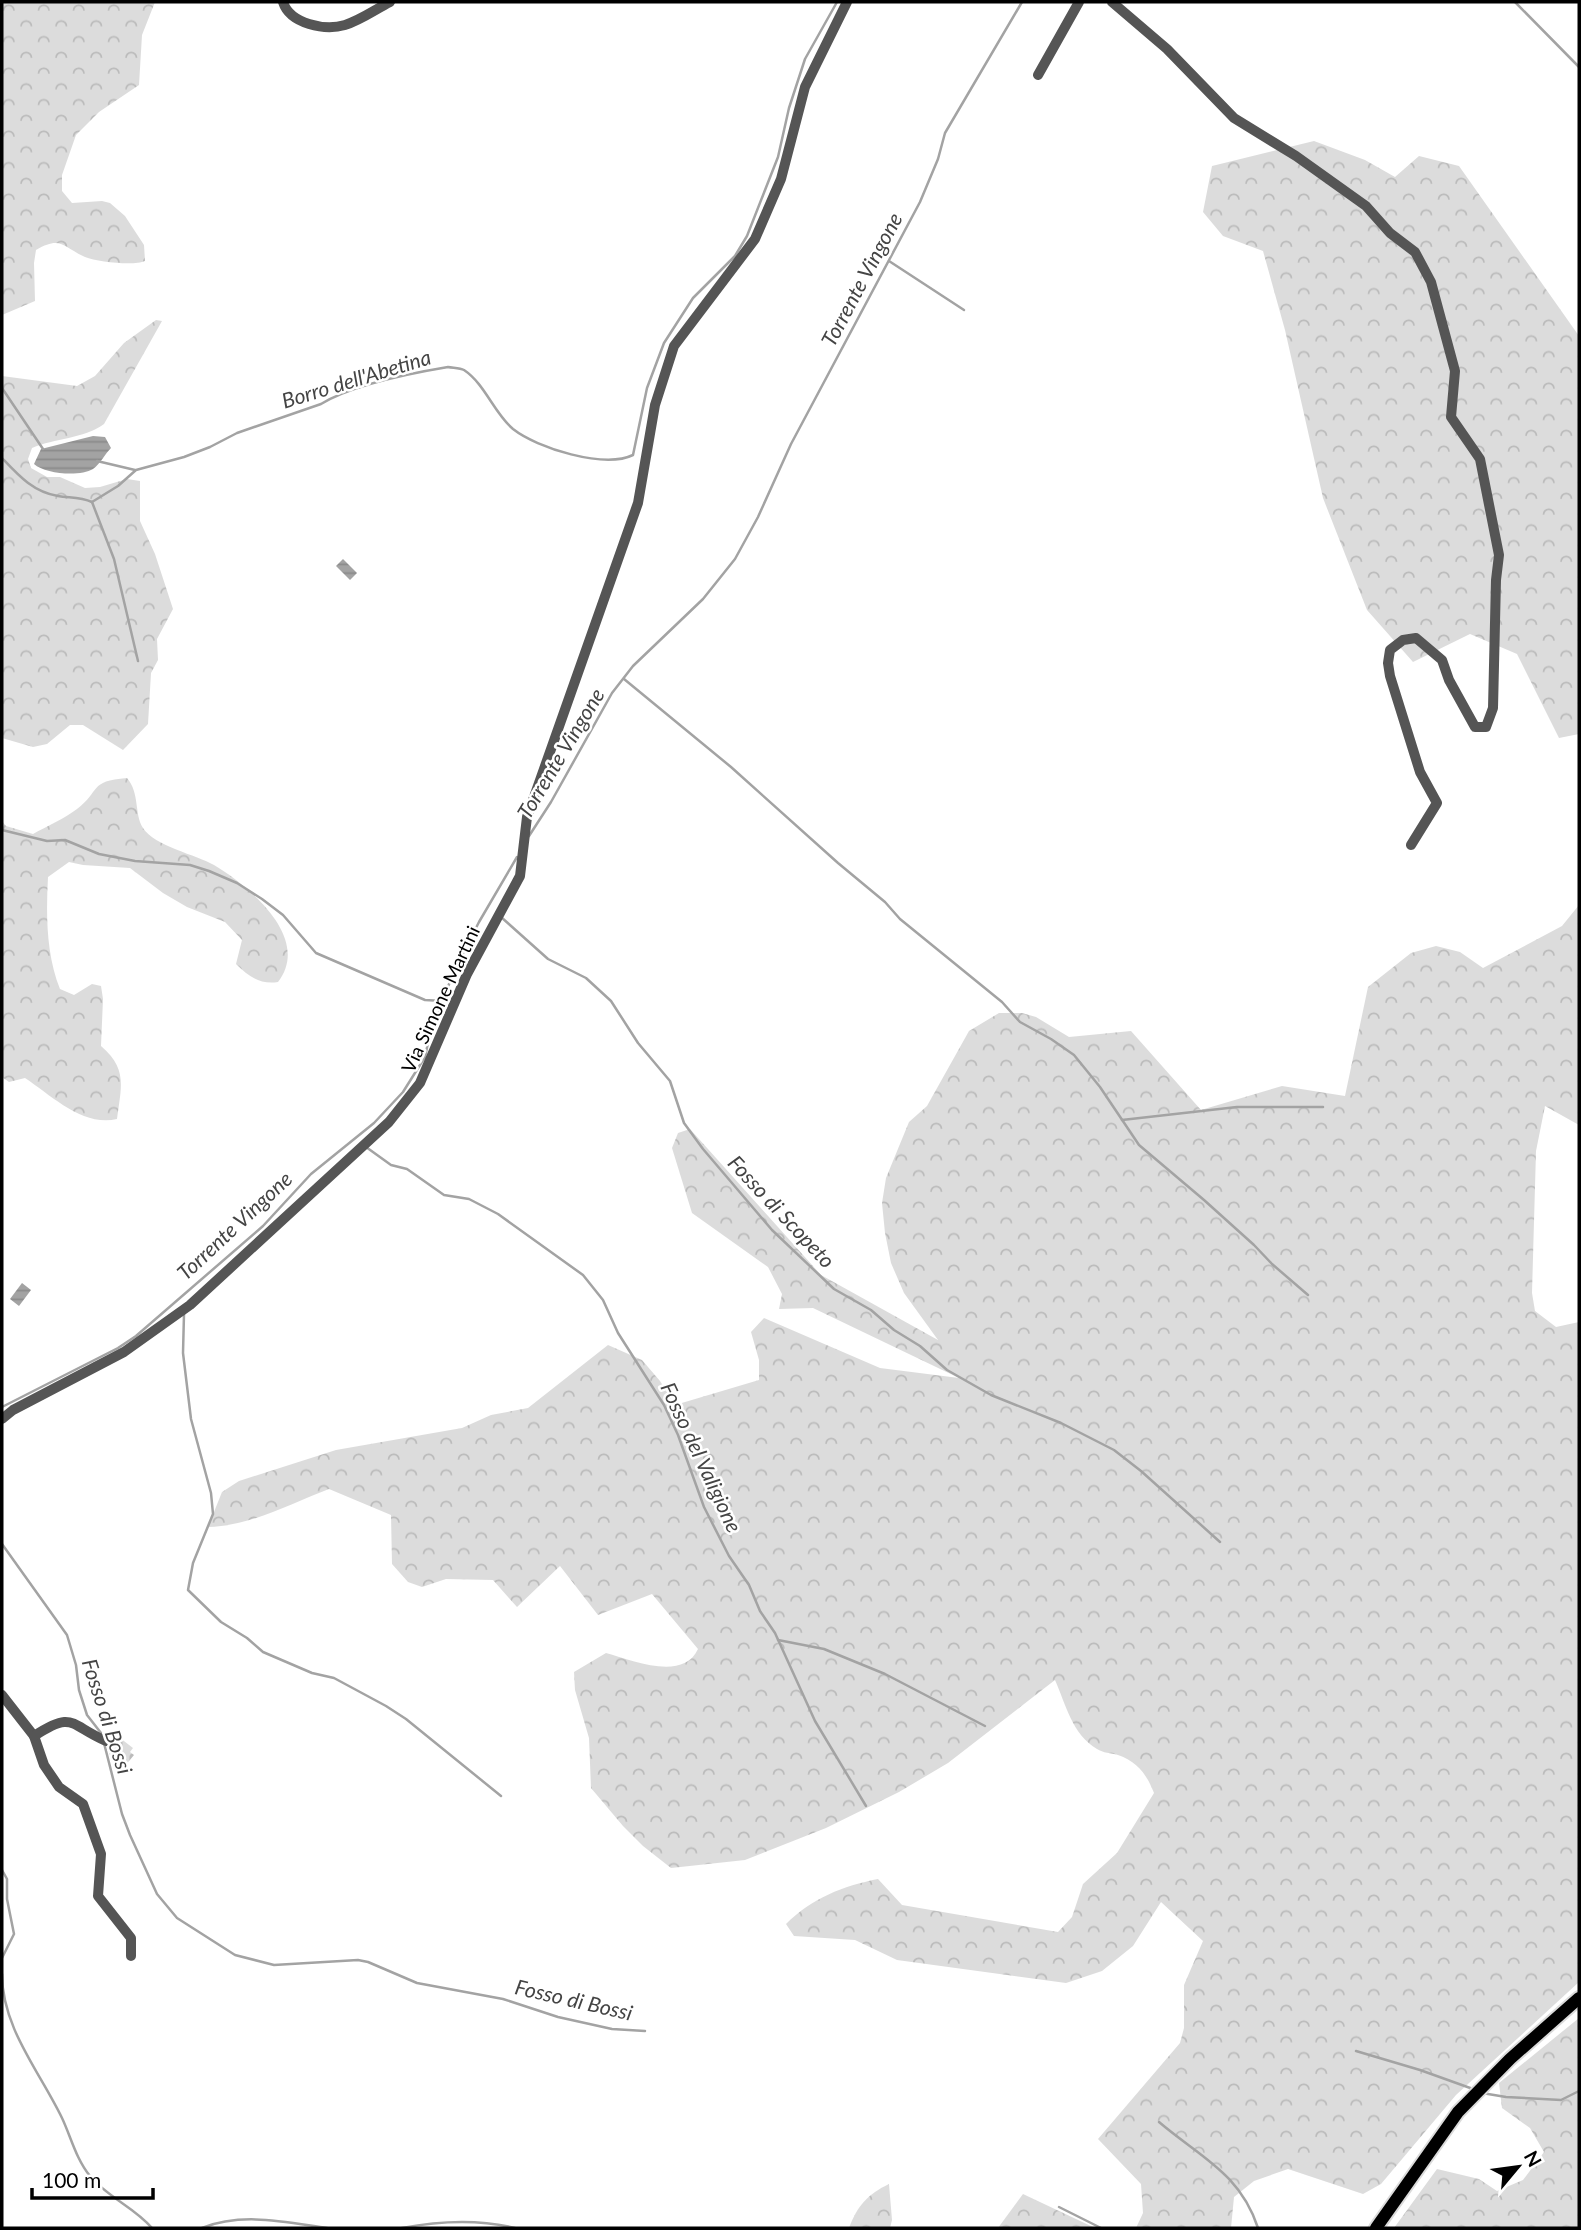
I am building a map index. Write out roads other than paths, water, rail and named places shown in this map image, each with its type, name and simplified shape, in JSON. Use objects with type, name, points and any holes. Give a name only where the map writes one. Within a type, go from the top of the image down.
[{"type":"main road","points":[[1376,2228],[1458,2112],[1510,2059],[1579,1998]]},
{"type":"street","points":[[283,2],[296,19],[319,26],[344,26],[390,2]]},
{"type":"street","name":"Via Simone Martini","points":[[2,1419],[13,1410],[124,1352],[184,1309],[388,1122],[420,1083],[467,974],[520,876],[527,817],[638,503],[655,405],[674,346],[755,239],[781,179],[805,87],[847,2]]},
{"type":"street","points":[[1038,75],[1079,2]]},
{"type":"street","points":[[1114,4],[1128,2]]},
{"type":"street","points":[[1114,4],[1167,50],[1234,118],[1296,156],[1366,206],[1390,233],[1415,252],[1431,282],[1455,371],[1451,416],[1480,459],[1499,555],[1493,708],[1486,727],[1475,727],[1449,680],[1442,660],[1429,648],[1416,638],[1403,640],[1390,650],[1390,676],[1420,772],[1437,803],[1411,845]]},
{"type":"street","points":[[2,1695],[34,1736],[44,1765],[60,1787],[83,1804],[102,1854],[98,1896],[131,1938],[131,1956]]},
{"type":"street","points":[[34,1736],[57,1722],[75,1723],[103,1739]]},
{"type":"waterway","name":"Borro dell'Abetina","points":[[92,502],[118,486],[136,470],[184,457],[237,433],[321,404],[349,391],[400,376],[448,367],[462,369],[471,376],[506,422],[538,443],[589,458],[621,459],[633,455],[647,388],[664,343],[693,298],[735,256],[747,236],[778,157],[789,108],[805,59],[837,2]]},
{"type":"waterway","name":"Torrente Vingone","points":[[529,836],[612,693],[633,666],[703,599],[735,559],[758,517],[791,444],[920,202],[938,159],[945,133],[1022,2]]},
{"type":"waterway","points":[[1515,2],[1579,67]]},
{"type":"waterway","points":[[889,261],[964,310]]},
{"type":"waterway","points":[[2,388],[43,449]]},
{"type":"waterway","name":"Borro dell'Abetina","points":[[2,458],[20,476],[41,491],[92,502]]},
{"type":"waterway","points":[[97,461],[135,470]]},
{"type":"waterway","points":[[92,502],[114,559],[138,661]]},
{"type":"waterway","points":[[624,679],[731,767],[885,902],[900,919],[1002,1002],[1020,1022],[1074,1055],[1100,1087],[1139,1145],[1308,1295]]},
{"type":"waterway","points":[[2,830],[47,841],[65,840],[99,854],[135,861],[190,865],[209,871],[237,883],[283,915],[316,953],[425,1000],[443,1001]]},
{"type":"waterway","name":"Torrente Vingone","points":[[2,1407],[118,1348],[136,1336],[263,1226],[311,1174],[374,1123],[403,1092],[425,1057],[453,973],[517,857]]},
{"type":"waterway","name":"Fosso di Scopeto","points":[[501,917],[548,959],[586,978],[611,1001],[638,1043],[670,1081],[684,1123],[703,1149],[772,1230],[834,1289],[871,1310],[894,1330],[920,1346],[947,1370],[991,1395],[1061,1423],[1114,1450],[1220,1542]]},
{"type":"waterway","points":[[1122,1120],[1237,1107],[1323,1107]]},
{"type":"waterway","name":"Fosso del Valigione","points":[[366,1147],[391,1165],[407,1169],[444,1195],[469,1199],[498,1214],[583,1275],[603,1300],[618,1333],[664,1405],[704,1507],[729,1556],[749,1585],[760,1611],[775,1633],[815,1721],[866,1806]]},
{"type":"waterway","points":[[184,1314],[183,1353],[191,1419],[211,1493],[213,1514],[193,1563],[188,1590],[221,1622],[263,1652],[312,1673],[334,1678],[406,1719],[501,1796]]},
{"type":"waterway","name":"Fosso di Bossi","points":[[2,1544],[67,1635],[87,1715],[101,1733]]},
{"type":"waterway","points":[[778,1640],[824,1649],[885,1674],[985,1726]]},
{"type":"waterway","name":"Fosso di Bossi","points":[[104,1743],[122,1814],[157,1894],[177,1918],[235,1955],[274,1965],[358,1960],[417,1983],[503,1999],[558,2017],[612,2029],[645,2031]]},
{"type":"waterway","points":[[2,1870],[7,1879],[7,1899],[14,1934],[2,1958]]},
{"type":"waterway","points":[[2,1974],[8,2013],[15,2031],[62,2118],[81,2162],[97,2183],[152,2228]]},
{"type":"waterway","points":[[1356,2051],[1473,2089]]},
{"type":"waterway","points":[[1482,2093],[1561,2100],[1579,2091]]},
{"type":"waterway","points":[[1159,2122],[1204,2156],[1230,2180],[1241,2193],[1258,2228]]},
{"type":"waterway","points":[[1059,2207],[1101,2228]]},
{"type":"waterway","points":[[202,2228],[248,2219],[327,2228]]},
{"type":"waterway","points":[[402,2228],[458,2222],[515,2228]]}]
